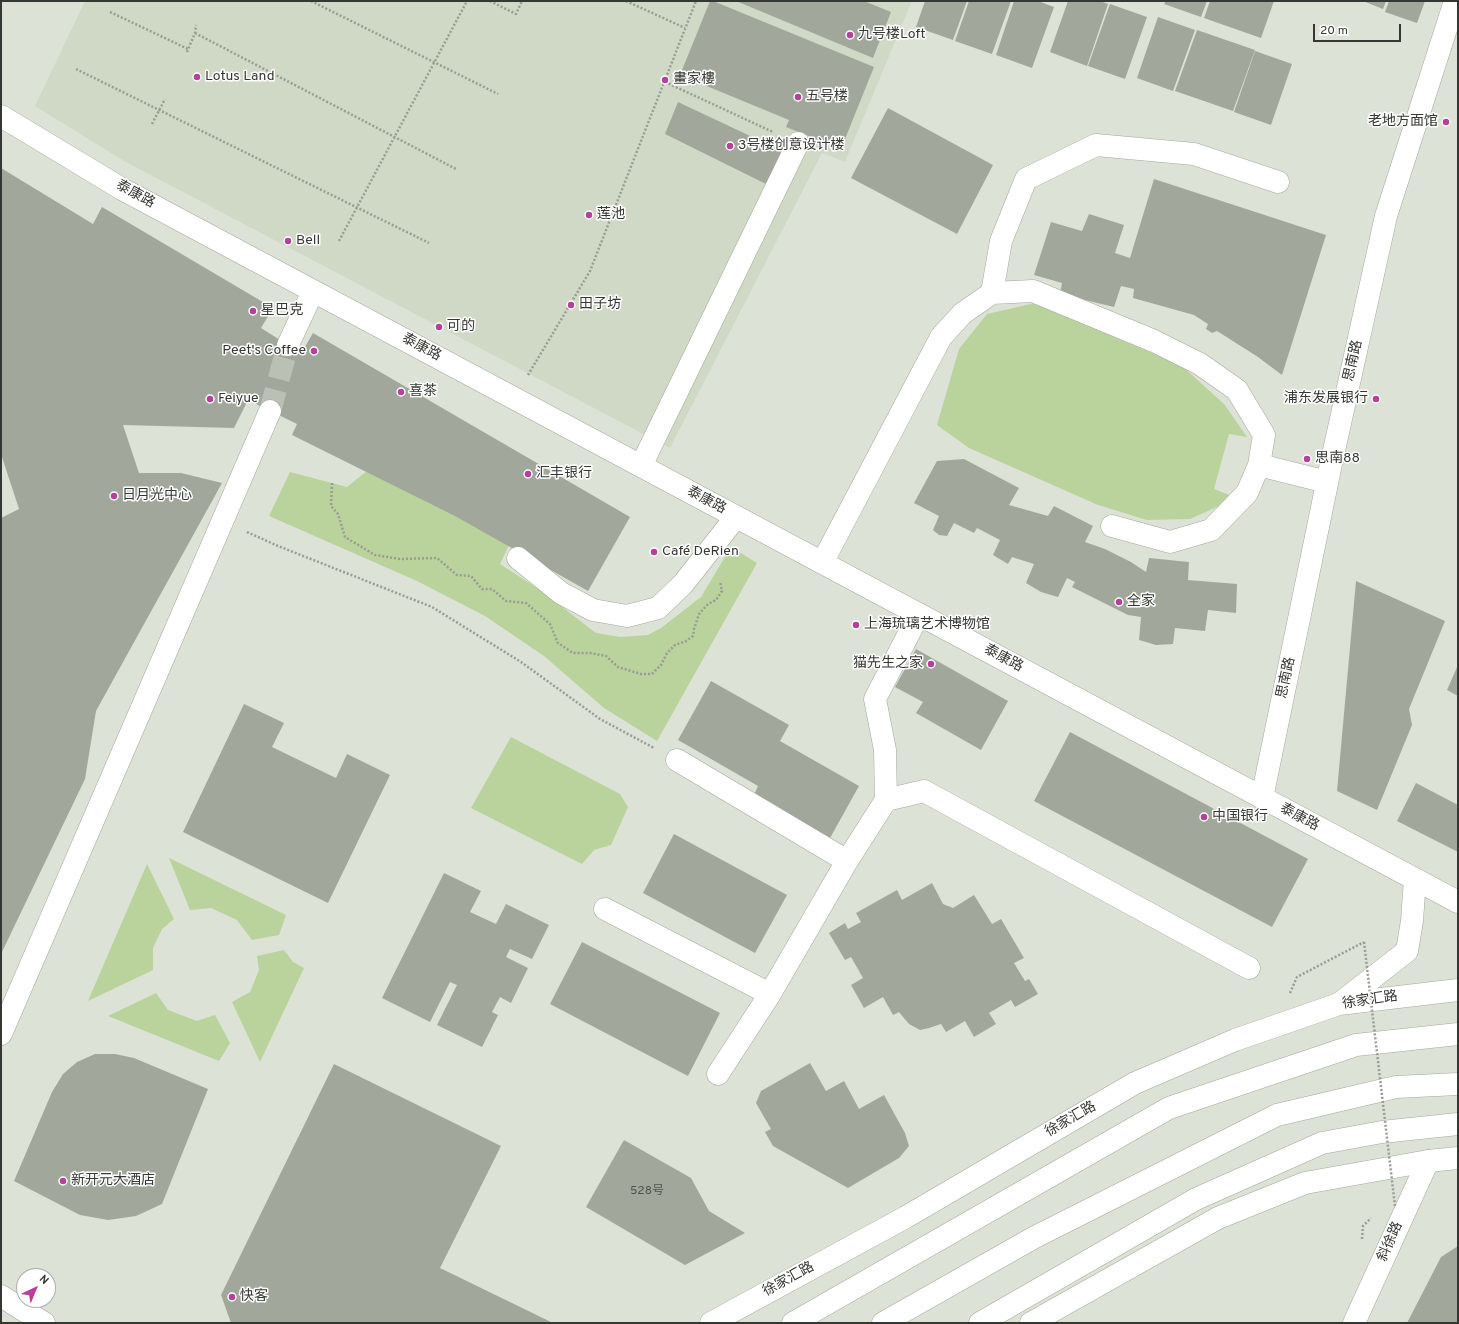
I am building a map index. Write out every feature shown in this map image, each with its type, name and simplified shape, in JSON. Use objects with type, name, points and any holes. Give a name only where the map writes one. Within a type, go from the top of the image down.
[{"type":"street","name":"思南路","points":[[1262,798],[1327,482],[1386,216],[1455,1]]},
{"type":"street","name":"泰康路","points":[[1,116],[122,189],[1458,902]]},
{"type":"street","points":[[641,466],[798,143]]},
{"type":"street","points":[[992,293],[1001,241],[1026,179],[1096,145],[1194,154],[1278,182]]},
{"type":"street","points":[[822,563],[941,337],[963,313],[992,293],[1032,290],[1154,341],[1200,364],[1237,390],[1264,435],[1259,465],[1247,493],[1211,530],[1170,542],[1112,526]]},
{"type":"street","points":[[288,345],[313,291]]},
{"type":"street","points":[[1,1034],[270,411]]},
{"type":"street","points":[[1259,465],[1327,482]]},
{"type":"street","points":[[518,558],[561,593],[593,610],[627,616],[658,608],[683,584],[736,516]]},
{"type":"street","points":[[718,1074],[770,994],[847,861],[886,800],[885,750],[875,699],[919,614]]},
{"type":"street","points":[[676,760],[847,861]]},
{"type":"street","points":[[886,800],[924,791],[1249,968]]},
{"type":"street","points":[[1339,1004],[1407,951],[1412,921],[1415,880]]},
{"type":"street","points":[[606,909],[770,994]]},
{"type":"street","name":"徐家汇路","points":[[711,1323],[906,1217],[1135,1083],[1235,1040],[1339,1004],[1458,990]]},
{"type":"street","points":[[793,1323],[1169,1108],[1356,1045],[1458,1034]]},
{"type":"street","points":[[883,1323],[1035,1237],[1277,1115],[1396,1087],[1458,1084]]},
{"type":"street","points":[[980,1323],[1196,1199],[1322,1143],[1382,1132],[1458,1124]]},
{"type":"street","points":[[1031,1323],[1218,1218],[1305,1183],[1428,1161],[1458,1158]]},
{"type":"street","name":"斜徐路","points":[[1354,1323],[1428,1161]]},
{"type":"street","points":[[1,1296],[44,1323]]},
{"type":"path","points":[[311,1],[498,94]]},
{"type":"path","points":[[339,241],[467,1]]},
{"type":"path","points":[[490,1],[516,14],[522,1]]},
{"type":"path","points":[[626,1],[685,28]]},
{"type":"path","points":[[515,398],[590,271],[696,1]]},
{"type":"path","points":[[110,12],[187,51],[195,33],[196,25]]},
{"type":"path","points":[[195,33],[456,169]]},
{"type":"path","points":[[76,69],[357,209],[429,243]]},
{"type":"path","points":[[665,82],[798,143]]},
{"type":"path","points":[[152,124],[165,98]]},
{"type":"path","points":[[223,521],[278,546],[432,607],[521,662],[600,719],[676,760]]},
{"type":"path","points":[[1297,977],[1364,942],[1395,1206]]},
{"type":"shaded area","name":"田子坊","points":[[85,1],[912,1],[845,162],[822,153],[670,448],[124,161],[35,106]]},
{"type":"green space","points":[[1035,303],[1182,366],[1224,404],[1247,437],[1229,434],[1214,489],[1237,498],[1190,519],[1147,520],[1098,505],[969,448],[937,425],[959,349],[987,314]]},
{"type":"green space","points":[[367,471],[456,511],[509,545],[500,564],[540,590],[596,633],[620,637],[648,635],[661,628],[701,597],[731,547],[757,563],[657,741],[604,708],[544,656],[485,616],[417,581],[269,516],[290,472],[347,487]]},
{"type":"green space","points":[[511,737],[620,794],[628,807],[611,845],[594,850],[582,864],[471,808]]},
{"type":"green space","points":[[169,858],[286,915],[279,935],[252,940],[237,920],[211,908],[190,910]]},
{"type":"green space","points":[[147,864],[174,919],[162,929],[153,948],[153,970],[88,1001]]},
{"type":"green space","points":[[284,950],[293,962],[304,968],[260,1062],[232,1002],[250,992],[259,970],[257,956]]},
{"type":"green space","points":[[156,993],[168,1010],[197,1021],[215,1015],[230,1043],[219,1061],[108,1016]]},
{"type":"building","name":"五号楼","points":[[710,1],[874,67],[841,149],[786,127],[789,120],[680,75]]},
{"type":"building","name":"九号楼Loft","points":[[736,1],[864,1],[891,12],[873,58]]},
{"type":"building","points":[[925,1],[967,1],[953,40],[916,27]]},
{"type":"building","points":[[969,1],[1011,1],[992,54],[955,41]]},
{"type":"building","points":[[1014,1],[1038,1],[1054,7],[1032,68],[996,55]]},
{"type":"building","points":[[1068,1],[1100,1],[1108,4],[1087,66],[1050,52]]},
{"type":"building","points":[[1166,1],[1207,1],[1201,17],[1164,4]]},
{"type":"building","points":[[1210,1],[1274,1],[1261,38],[1204,18]]},
{"type":"building","points":[[1363,1],[1386,1],[1383,9]]},
{"type":"building","points":[[1389,1],[1425,1],[1417,23],[1385,12]]},
{"type":"building","points":[[1110,4],[1147,17],[1125,79],[1088,66]]},
{"type":"building","points":[[1158,17],[1195,30],[1173,91],[1137,78]]},
{"type":"building","points":[[1197,30],[1255,50],[1233,111],[1175,91]]},
{"type":"building","points":[[1255,51],[1292,64],[1271,125],[1234,112]]},
{"type":"building","name":"3号楼创意设计楼","points":[[678,102],[782,151],[768,185],[665,134]]},
{"type":"building","points":[[888,108],[993,165],[957,234],[851,178]]},
{"type":"building","name":"日月光中心","points":[[1,168],[93,224],[102,207],[273,308],[261,328],[288,345],[302,352],[313,333],[630,517],[588,591],[455,516],[292,435],[297,424],[248,400],[234,428],[123,425],[139,473],[181,473],[222,483],[96,711],[85,779],[1,954],[1,518],[19,509],[1,454]]},
{"type":"building","points":[[1154,179],[1326,235],[1282,375],[1258,357],[1217,331],[1212,333],[1206,329],[1208,324],[1194,315],[1133,298],[1134,289],[1121,286],[1114,307],[1060,294],[1062,283],[1034,275],[1051,222],[1082,231],[1089,214],[1124,225],[1115,253],[1130,258]]},
{"type":"building","points":[[964,459],[1019,488],[1009,505],[1048,516],[1054,506],[1093,526],[1085,542],[1105,549],[1131,562],[1146,572],[1149,558],[1189,562],[1188,580],[1237,584],[1236,613],[1208,610],[1205,631],[1175,628],[1173,644],[1156,645],[1139,640],[1141,617],[1128,615],[1072,587],[1075,582],[1067,578],[1058,597],[1041,592],[1026,583],[1034,564],[1012,557],[1008,564],[993,555],[1000,540],[977,528],[974,533],[954,523],[947,536],[939,535],[933,530],[939,516],[914,503],[937,461]]},
{"type":"building","points":[[1356,581],[1445,621],[1409,709],[1412,725],[1377,810],[1337,791]]},
{"type":"building","points":[[916,649],[1008,701],[981,750],[916,713],[923,702],[895,687]]},
{"type":"building","points":[[1458,665],[1458,696],[1447,690]]},
{"type":"building","points":[[711,681],[789,725],[780,741],[859,786],[830,838],[754,795],[758,786],[678,740]]},
{"type":"building","points":[[244,704],[284,723],[272,747],[336,778],[347,754],[390,775],[328,903],[183,832]]},
{"type":"building","points":[[1070,732],[1308,859],[1272,927],[1034,801]]},
{"type":"building","points":[[1416,783],[1458,805],[1458,852],[1397,821]]},
{"type":"building","points":[[674,834],[787,895],[755,953],[643,893]]},
{"type":"building","points":[[444,873],[481,891],[470,912],[496,924],[506,904],[549,925],[532,959],[510,949],[506,957],[528,968],[511,1003],[500,997],[492,1012],[498,1015],[482,1047],[437,1025],[457,985],[450,982],[430,1022],[382,998]]},
{"type":"building","points":[[932,883],[943,904],[953,908],[974,895],[992,924],[1001,919],[1024,958],[1014,963],[1025,981],[1029,979],[1038,994],[1015,1007],[1011,1000],[989,1013],[996,1024],[974,1037],[965,1021],[946,1032],[941,1024],[920,1030],[909,1024],[899,1012],[893,1015],[883,997],[864,1008],[851,985],[863,978],[851,957],[845,960],[829,933],[845,923],[848,929],[861,922],[856,913],[897,890],[902,900]]},
{"type":"building","points":[[582,942],[720,1013],[688,1076],[550,1004]]},
{"type":"building","points":[[95,1054],[115,1054],[134,1058],[208,1089],[162,1204],[136,1216],[108,1220],[80,1215],[14,1181],[52,1092],[63,1074],[77,1062]]},
{"type":"building","points":[[810,1063],[826,1091],[844,1081],[859,1109],[884,1095],[905,1133],[909,1146],[899,1158],[848,1188],[773,1146],[765,1132],[771,1129],[756,1103],[761,1091]]},
{"type":"building","points":[[334,1064],[501,1146],[440,1268],[553,1323],[231,1323],[221,1295]]},
{"type":"building","points":[[624,1140],[691,1178],[709,1211],[745,1233],[685,1265],[586,1207]]},
{"type":"building","points":[[1458,1246],[1458,1323],[1407,1323],[1441,1257]]},
{"type":"tunnel","points":[[270,411],[288,345]]},
{"type":"place","name":"九号楼Loft","points":[[850,35]]},
{"type":"place","name":"Lotus Land","points":[[197,77]]},
{"type":"place","name":"畫家樓","points":[[665,80]]},
{"type":"place","name":"五号楼","points":[[798,97]]},
{"type":"place","name":"老地方面馆","points":[[1446,122]]},
{"type":"place","name":"3号楼创意设计楼","points":[[730,146]]},
{"type":"place","name":"莲池","points":[[589,215]]},
{"type":"place","name":"Bell","points":[[288,241]]},
{"type":"place","name":"田子坊","points":[[571,305]]},
{"type":"place","name":"星巴克","points":[[253,311]]},
{"type":"place","name":"可的","points":[[439,327]]},
{"type":"place","name":"Peet's Coffee","points":[[314,351]]},
{"type":"place","name":"喜茶","points":[[401,392]]},
{"type":"place","name":"Feiyue","points":[[210,399]]},
{"type":"place","name":"浦东发展银行","points":[[1376,399]]},
{"type":"place","name":"思南88","points":[[1307,459]]},
{"type":"place","name":"汇丰银行","points":[[528,474]]},
{"type":"place","name":"日月光中心","points":[[114,496]]},
{"type":"place","name":"Café DeRien","points":[[654,552]]},
{"type":"place","name":"全家","points":[[1119,602]]},
{"type":"place","name":"上海琉璃艺术博物馆","points":[[856,625]]},
{"type":"place","name":"猫先生之家","points":[[931,664]]},
{"type":"place","name":"中国银行","points":[[1204,817]]},
{"type":"place","name":"新开元大酒店","points":[[63,1181]]},
{"type":"place","name":"快客","points":[[232,1297]]}]
